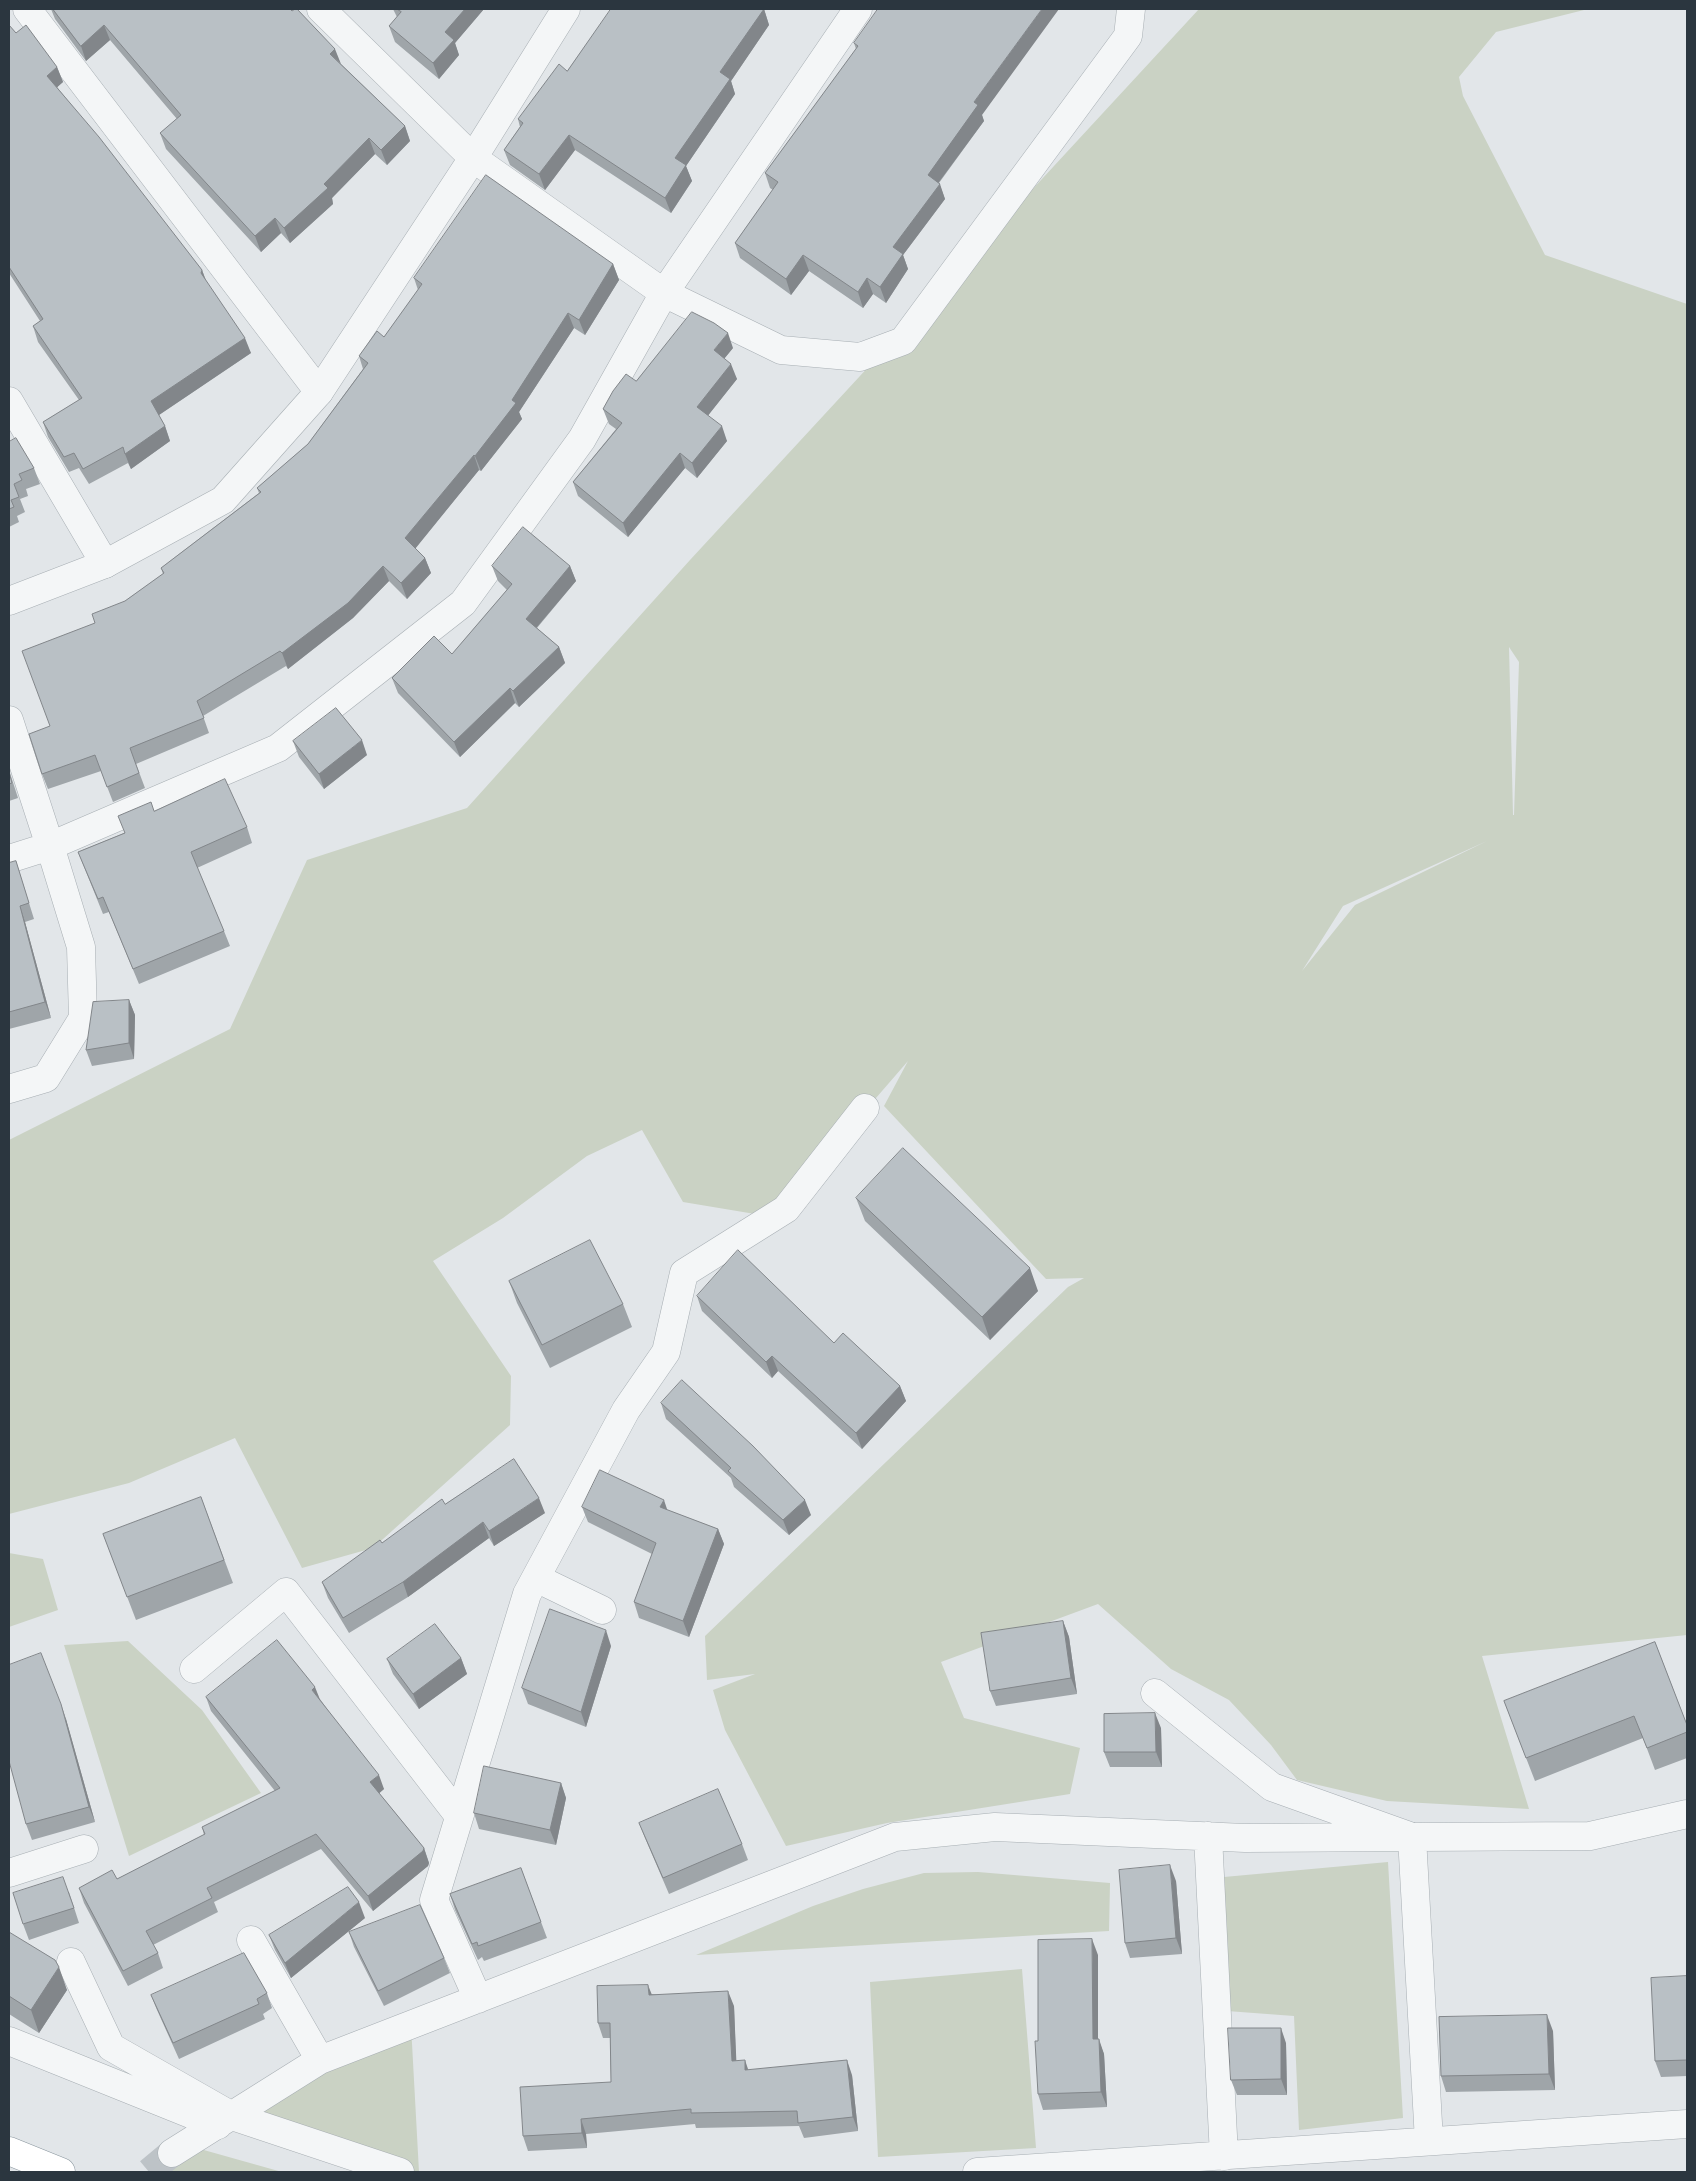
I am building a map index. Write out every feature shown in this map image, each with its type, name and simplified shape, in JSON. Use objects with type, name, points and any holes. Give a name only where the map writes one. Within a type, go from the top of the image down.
[{"type":"highway","points":[[9,2151],[60,2172]]},
{"type":"street","points":[[27,9],[319,392]]},
{"type":"street","points":[[321,9],[473,158],[664,293],[782,350],[860,357],[903,341],[1128,36],[1131,9]]},
{"type":"street","points":[[9,601],[105,564],[223,500],[319,392],[473,158],[566,9]]},
{"type":"street","points":[[9,858],[50,846],[278,748],[463,603],[582,439],[664,293],[858,9]]},
{"type":"street","points":[[9,401],[105,564]]},
{"type":"street","points":[[9,720],[81,947],[83,1018],[46,1078],[9,1089]]},
{"type":"street","points":[[478,1999],[434,1900],[527,1594],[626,1410],[666,1352],[684,1273],[786,1209],[865,1108]]},
{"type":"street","points":[[536,1578],[602,1610]]},
{"type":"street","points":[[194,1669],[286,1592],[459,1816]]},
{"type":"street","points":[[1155,1693],[1272,1787],[1412,1837]]},
{"type":"street","points":[[172,2153],[320,2060],[895,1837],[995,1827],[1245,1838],[1590,1836],[1687,1814]]},
{"type":"street","points":[[1208,1836],[1224,2156]]},
{"type":"street","points":[[1412,1837],[1429,2142]]},
{"type":"street","points":[[9,1873],[84,1849]]},
{"type":"street","points":[[251,1940],[320,2060]]},
{"type":"street","points":[[71,1962],[111,2047],[225,2120]]},
{"type":"street","points":[[9,2041],[225,2120],[400,2172]]},
{"type":"street","points":[[976,2172],[1687,2124]]},
{"type":"shaded area","points":[[1199,9],[1588,9],[1496,32],[1459,77],[1463,96],[1545,255],[1687,304],[1687,1635],[1482,1656],[1529,1809],[1387,1801],[1297,1780],[1271,1745],[1229,1700],[1171,1669],[1098,1604],[941,1662],[964,1718],[1080,1748],[1070,1794],[887,1823],[786,1846],[725,1730],[713,1690],[755,1674],[707,1680],[705,1636],[1068,1287],[1084,1278],[1046,1279],[884,1106],[908,1061],[773,1217],[683,1202],[642,1130],[587,1156],[503,1218],[433,1261],[511,1376],[510,1425],[373,1548],[302,1568],[235,1438],[129,1483],[9,1514],[9,1140],[230,1029],[307,860],[467,808],[690,560]],"holes":[[[1509,647],[1519,662],[1514,815],[1513,815]],[[1487,841],[1355,905],[1302,971],[1343,906]]]},
{"type":"shaded area","points":[[9,1553],[43,1559],[58,1610],[9,1627]]},
{"type":"shaded area","points":[[128,1641],[202,1710],[261,1793],[129,1856],[64,1645]]},
{"type":"shaded area","points":[[1388,1862],[1403,2118],[1299,2130],[1294,2016],[1227,2011],[1224,1877]]},
{"type":"shaded area","points":[[978,1872],[1110,1883],[1109,1931],[696,1955],[813,1906],[863,1889],[924,1873]]},
{"type":"shaded area","points":[[1022,1969],[1036,2148],[878,2157],[870,1982]]},
{"type":"shaded area","points":[[411,2025],[419,2172],[400,2172],[232,2116]]},
{"type":"shaded area","points":[[186,2145],[282,2172],[166,2172]]},
{"type":"building","points":[[53,9],[290,9],[292,11],[297,9],[335,49],[330,54],[405,126],[381,150],[369,138],[324,184],[328,188],[284,228],[275,218],[255,236],[160,133],[181,115],[104,25],[81,46]]},
{"type":"building","points":[[397,9],[465,9],[445,32],[454,40],[433,63],[389,26],[401,12]]},
{"type":"building","points":[[611,9],[764,9],[720,72],[730,79],[675,158],[686,165],[665,198],[569,135],[539,174],[504,150],[523,123],[518,119],[559,64],[567,71]]},
{"type":"building","points":[[878,9],[1042,9],[974,102],[978,105],[928,175],[940,184],[893,247],[903,254],[880,287],[867,278],[858,292],[803,255],[786,279],[735,243],[778,182],[765,173],[858,46],[854,43]]},
{"type":"building","points":[[9,25],[16,33],[26,25],[57,67],[47,76],[99,137],[202,270],[201,273],[245,338],[151,401],[165,426],[125,454],[123,447],[83,469],[74,453],[64,457],[43,422],[82,398],[33,326],[43,319],[9,267]]},
{"type":"building","points":[[486,175],[613,264],[579,320],[568,313],[512,400],[516,403],[475,456],[405,538],[425,558],[401,583],[383,566],[348,603],[282,653],[280,651],[197,701],[204,718],[130,748],[139,773],[107,787],[95,755],[42,774],[29,734],[50,726],[22,651],[95,623],[92,614],[125,601],[164,573],[161,568],[261,492],[257,488],[308,444],[368,363],[359,356],[377,331],[384,337],[422,284],[414,278]]},
{"type":"building","points":[[692,312],[714,323],[728,333],[714,350],[731,364],[697,407],[722,426],[692,463],[680,453],[623,523],[573,482],[622,423],[603,409],[613,391],[626,374],[636,381]]},
{"type":"building","points":[[16,438],[34,468],[19,474],[22,480],[14,484],[19,497],[11,500],[14,507],[9,509],[9,442]]},
{"type":"building","points":[[523,527],[570,566],[526,619],[559,647],[513,691],[510,688],[454,742],[392,678],[434,636],[452,654],[512,584],[492,566]]},
{"type":"building","points":[[336,708],[362,740],[319,774],[293,741]]},
{"type":"building","points":[[9,772],[12,783],[9,784]]},
{"type":"building","points":[[225,779],[247,827],[191,852],[224,931],[133,969],[103,897],[98,899],[78,852],[125,833],[118,816],[151,802],[154,811]]},
{"type":"building","points":[[16,861],[29,903],[20,906],[45,1002],[9,1012],[9,863]]},
{"type":"building","points":[[129,1000],[129,1043],[86,1050],[93,1002]]},
{"type":"building","points":[[903,1148],[1030,1268],[982,1317],[856,1198]]},
{"type":"building","points":[[590,1240],[623,1304],[542,1345],[509,1281]]},
{"type":"building","points":[[738,1250],[834,1343],[843,1333],[900,1386],[856,1433],[772,1356],[766,1362],[697,1296]]},
{"type":"building","points":[[682,1380],[753,1446],[805,1500],[783,1520],[728,1471],[731,1468],[661,1403]]},
{"type":"building","points":[[514,1459],[539,1498],[489,1531],[483,1522],[403,1582],[343,1618],[322,1582],[380,1540],[382,1543],[442,1499],[445,1504]]},
{"type":"building","points":[[600,1470],[664,1500],[660,1507],[718,1529],[683,1621],[634,1602],[656,1543],[582,1507]]},
{"type":"building","points":[[201,1497],[224,1560],[127,1597],[103,1534]]},
{"type":"building","points":[[550,1609],[606,1630],[581,1712],[522,1688]]},
{"type":"building","points":[[1063,1621],[1071,1678],[990,1691],[981,1633]]},
{"type":"building","points":[[435,1624],[461,1658],[413,1694],[387,1659]]},
{"type":"building","points":[[277,1640],[315,1687],[312,1690],[379,1775],[370,1782],[424,1848],[423,1851],[368,1896],[316,1834],[207,1888],[212,1898],[146,1931],[158,1953],[123,1971],[79,1888],[112,1870],[117,1879],[205,1834],[202,1827],[280,1788],[206,1697]]},
{"type":"building","points":[[1655,1642],[1687,1725],[1687,1732],[1647,1748],[1634,1716],[1526,1758],[1504,1701]]},
{"type":"building","points":[[41,1653],[61,1704],[89,1807],[26,1824],[9,1761],[9,1665]]},
{"type":"building","points":[[1155,1713],[1156,1752],[1104,1752],[1104,1714]]},
{"type":"building","points":[[484,1766],[561,1783],[550,1830],[474,1813]]},
{"type":"building","points":[[718,1789],[742,1844],[663,1878],[639,1823]]},
{"type":"building","points":[[1170,1865],[1176,1938],[1125,1943],[1119,1870]]},
{"type":"building","points":[[521,1868],[541,1922],[478,1946],[477,1942],[472,1944],[450,1894]]},
{"type":"building","points":[[63,1877],[74,1908],[23,1924],[13,1893]]},
{"type":"building","points":[[348,1887],[359,1902],[285,1963],[269,1935]]},
{"type":"building","points":[[420,1905],[444,1958],[378,1991],[349,1932]]},
{"type":"building","points":[[9,1932],[55,1960],[59,1967],[31,2010],[9,1996]]},
{"type":"building","points":[[1092,1939],[1093,2039],[1099,2039],[1101,2092],[1038,2094],[1035,2041],[1038,2041],[1038,1940]]},
{"type":"building","points":[[244,1953],[267,1993],[257,1999],[259,2004],[173,2043],[151,1995]]},
{"type":"building","points":[[1687,1976],[1687,2060],[1655,2061],[1651,1978]]},
{"type":"building","points":[[648,1985],[649,1995],[728,1991],[732,2061],[745,2060],[745,2070],[847,2060],[853,2117],[798,2123],[797,2111],[691,2113],[691,2109],[581,2119],[582,2133],[523,2136],[520,2087],[611,2082],[610,2023],[598,2023],[597,1986]]},
{"type":"building","points":[[1547,2015],[1549,2074],[1441,2076],[1439,2017]]},
{"type":"building","points":[[1228,2028],[1281,2028],[1281,2079],[1231,2080]]},
{"type":"tunnel","points":[[149,2172],[172,2153]]}]
